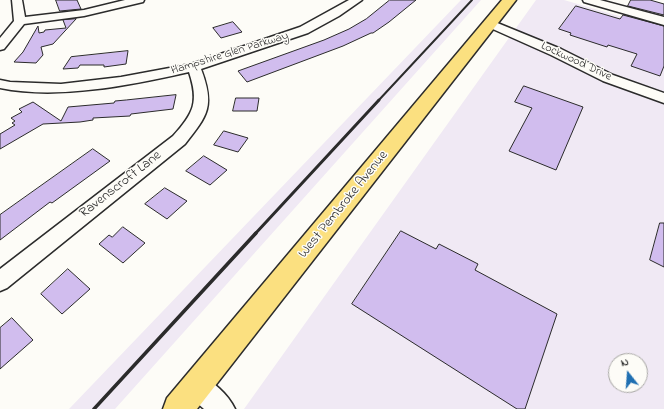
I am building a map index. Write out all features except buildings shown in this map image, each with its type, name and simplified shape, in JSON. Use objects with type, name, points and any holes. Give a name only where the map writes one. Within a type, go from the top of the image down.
[{"type":"main road","name":"West Pembroke Avenue","points":[[178,409],[509,0]]},
{"type":"street","points":[[17,0],[20,22]]},
{"type":"street","points":[[0,46],[20,22],[84,13],[139,0]]},
{"type":"street","name":"Hampshire Glen Parkway","points":[[5,85],[61,88],[167,74],[194,67],[304,30],[335,14],[357,0]]},
{"type":"street","points":[[588,0],[664,21]]},
{"type":"street","name":"Lockwood Drive","points":[[490,24],[556,52],[608,78],[664,98]]},
{"type":"street","name":"Ravenscroft Lane","points":[[0,281],[179,140],[199,112],[203,98],[202,86],[194,67]]},
{"type":"street","points":[[0,97],[5,85]]},
{"type":"street","points":[[197,386],[222,409]]},
{"type":"shaded area","points":[[461,0],[481,0],[115,409],[69,409]]},
{"type":"shaded area","points":[[536,0],[564,0],[664,29],[664,409],[244,409]]},
{"type":"railway","points":[[378,101],[472,0]]},
{"type":"railway","points":[[255,234],[379,100]]},
{"type":"railway","points":[[94,409],[256,233]]}]
